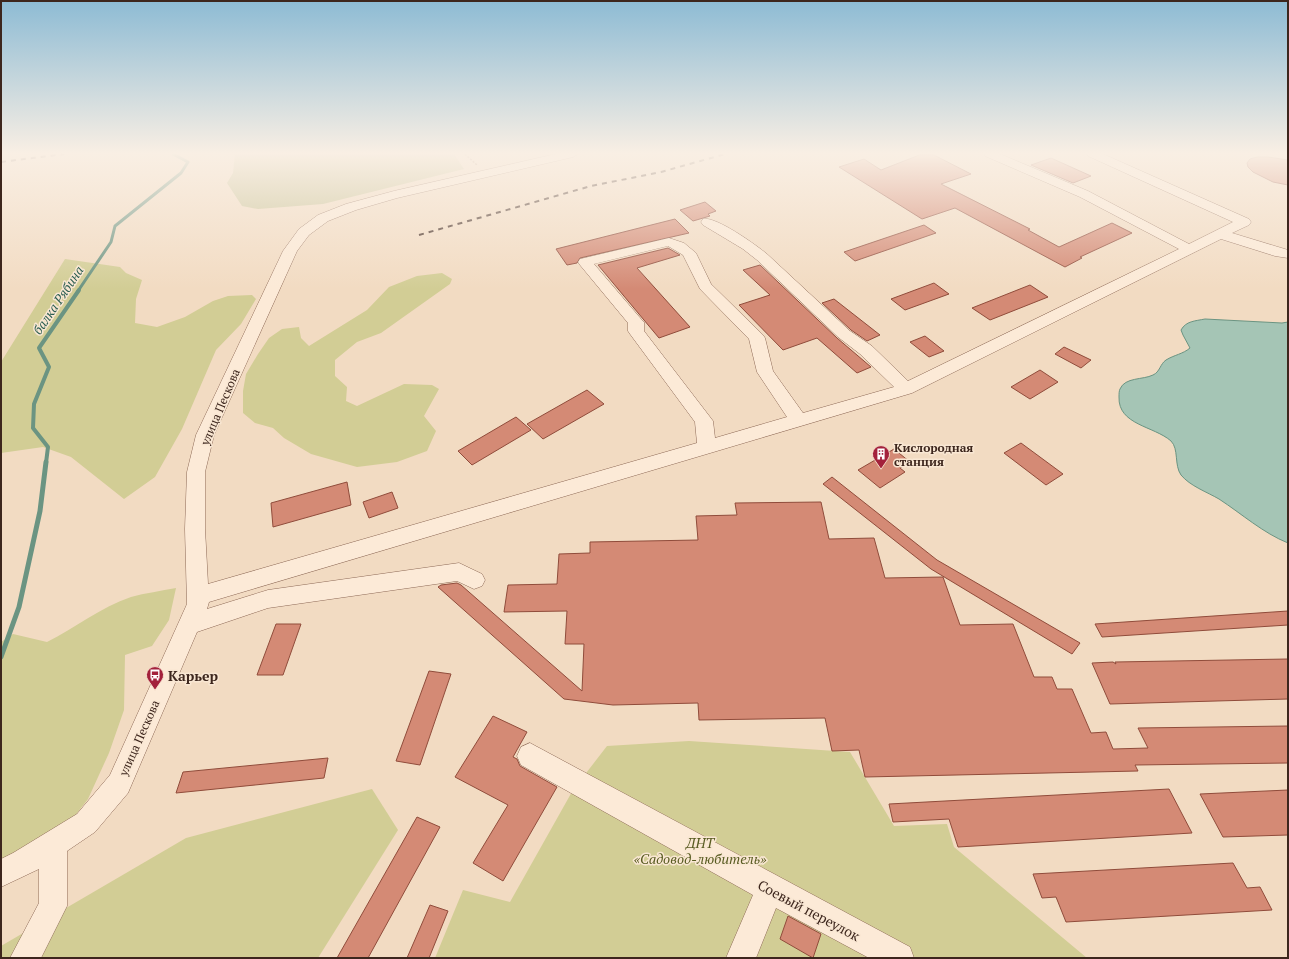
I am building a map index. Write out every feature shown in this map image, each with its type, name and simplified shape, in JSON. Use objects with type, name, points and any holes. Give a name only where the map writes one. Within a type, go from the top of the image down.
[{"type":"street","name":"улица Пескова","points":[[1,873],[23,863],[86,823],[119,784],[198,604],[195,529],[196,472],[205,435],[290,251],[304,232],[323,218],[351,207],[381,199]]},
{"type":"street","points":[[1093,199],[1189,249]]},
{"type":"street","points":[[197,596],[906,390],[1244,222],[1192,199]]},
{"type":"street","points":[[708,222],[752,250],[807,298],[844,334],[871,355],[906,390]]},
{"type":"street","points":[[1220,234],[1280,253],[1288,254]]},
{"type":"street","points":[[707,448],[704,421],[636,331],[636,322],[585,262],[669,242],[679,246],[688,254],[706,286],[757,338],[765,372],[799,421]]},
{"type":"street","points":[[189,624],[268,599],[458,572],[474,580]]},
{"type":"street","name":"Соевый переулок","points":[[530,756],[770,889],[899,958]]},
{"type":"street","points":[[25,958],[53,906],[53,844]]},
{"type":"street","points":[[741,958],[770,889]]},
{"type":"green space","points":[[65,259],[120,267],[126,273],[142,280],[136,299],[135,323],[157,327],[185,317],[213,301],[228,296],[252,295],[256,299],[241,324],[216,350],[182,429],[155,477],[124,499],[71,457],[43,447],[1,453],[1,362]]},
{"type":"green space","points":[[442,273],[452,279],[450,284],[381,333],[357,342],[335,360],[335,376],[347,387],[346,401],[357,406],[404,384],[432,385],[439,389],[424,416],[436,431],[427,451],[397,462],[357,467],[311,454],[284,438],[273,428],[255,423],[243,413],[243,391],[246,374],[269,338],[282,329],[299,327],[301,338],[309,346],[367,310],[389,287],[417,276]]},
{"type":"green space","points":[[176,588],[169,620],[152,646],[125,655],[124,710],[109,753],[88,799],[53,844],[1,872],[1,642],[13,634],[47,642],[120,601],[131,597]]},
{"type":"green space","name":"ДНТ «Садовод-любитель»","points":[[689,741],[850,752],[894,826],[947,824],[954,847],[1087,958],[435,958],[463,890],[510,902],[573,790],[607,746]]},
{"type":"green space","points":[[372,789],[398,830],[318,958],[1,958],[1,946],[186,838]]},
{"type":"shaded area","points":[[237,199],[344,199],[323,204],[258,209],[242,206]]},
{"type":"shaded area","points":[[1205,319],[1282,323],[1288,322],[1288,543],[1270,534],[1219,499],[1194,486],[1185,479],[1179,471],[1175,448],[1171,441],[1164,436],[1138,424],[1124,414],[1120,406],[1119,393],[1122,385],[1126,382],[1153,375],[1166,360],[1190,348],[1181,330],[1188,323]]},
{"type":"building","points":[[890,199],[970,199],[1030,229],[1028,230],[1059,247],[1112,223],[1132,233],[1080,257],[1082,258],[1065,267],[955,208],[922,219]]},
{"type":"building","points":[[705,202],[716,211],[708,214],[710,216],[693,221],[680,210]]},
{"type":"building","points":[[675,219],[689,233],[580,258],[577,263],[567,265],[556,249]]},
{"type":"building","points":[[924,225],[936,233],[855,261],[844,252]]},
{"type":"building","points":[[668,248],[680,255],[637,268],[690,327],[659,338],[598,265]]},
{"type":"building","points":[[760,265],[837,338],[871,367],[857,373],[817,338],[783,350],[739,305],[770,295],[743,270]]},
{"type":"building","points":[[934,283],[949,294],[905,310],[891,299]]},
{"type":"building","points":[[1030,285],[1048,297],[990,320],[972,308]]},
{"type":"building","points":[[834,299],[880,335],[867,341],[851,330],[822,303]]},
{"type":"building","points":[[925,336],[944,351],[929,357],[910,342]]},
{"type":"building","points":[[1064,347],[1091,360],[1081,368],[1055,354]]},
{"type":"building","points":[[1040,370],[1058,382],[1030,399],[1011,387]]},
{"type":"building","points":[[587,390],[604,404],[543,439],[527,424]]},
{"type":"building","points":[[516,417],[531,430],[472,465],[458,451]]},
{"type":"building","points":[[1021,443],[1063,474],[1046,485],[1004,453]]},
{"type":"building","name":"Кислородная станция","points":[[894,449],[910,462],[900,468],[905,472],[880,488],[858,470]]},
{"type":"building","points":[[832,477],[937,560],[1080,643],[1072,654],[931,569],[823,484]]},
{"type":"building","points":[[347,482],[351,505],[273,527],[271,503]]},
{"type":"building","points":[[392,492],[398,508],[369,518],[363,502]]},
{"type":"building","points":[[821,502],[829,539],[874,538],[885,578],[943,577],[960,625],[1013,624],[1034,677],[1052,677],[1057,689],[1072,689],[1091,733],[1106,732],[1113,749],[1148,748],[1138,728],[1288,726],[1288,763],[1135,765],[1138,771],[865,777],[859,750],[832,751],[825,718],[699,720],[698,703],[613,705],[564,699],[438,587],[441,585],[457,583],[461,585],[582,691],[584,644],[565,644],[567,611],[504,612],[508,585],[557,584],[559,554],[590,553],[590,542],[698,540],[696,516],[737,515],[735,503]]},
{"type":"building","points":[[1288,611],[1288,625],[1102,637],[1095,624]]},
{"type":"building","points":[[276,624],[301,624],[283,675],[257,675]]},
{"type":"building","points":[[1288,659],[1288,699],[1110,704],[1092,663],[1113,662],[1116,664],[1115,662]]},
{"type":"building","points":[[429,671],[451,674],[420,765],[396,761]]},
{"type":"building","points":[[493,716],[527,732],[513,757],[517,759],[520,766],[557,787],[503,881],[473,863],[508,805],[455,777]]},
{"type":"building","points":[[328,758],[324,778],[176,793],[183,772]]},
{"type":"building","points":[[1169,789],[1192,833],[958,847],[949,819],[893,822],[889,804]]},
{"type":"building","points":[[1288,790],[1288,835],[1223,837],[1200,794]]},
{"type":"building","points":[[417,817],[440,827],[368,958],[337,958]]},
{"type":"building","points":[[1233,863],[1247,888],[1260,887],[1272,910],[1066,922],[1056,897],[1042,898],[1033,874]]},
{"type":"building","points":[[430,905],[448,911],[429,958],[407,958]]},
{"type":"building","points":[[788,916],[821,934],[813,958],[780,939]]},
{"type":"waterway","name":"балка Рябина","points":[[78,291],[111,242],[115,226],[149,199]]},
{"type":"waterway","name":"балка Рябина","points":[[46,463],[48,447],[33,428],[34,404],[49,367],[39,348],[79,290]]},
{"type":"waterway","name":"балка Рябина","points":[[1,657],[19,607],[40,511],[46,462]]},
{"type":"railway","points":[[419,235],[546,199]]},
{"type":"place","name":"Кислородная станция","points":[[881,469]]},
{"type":"place","name":"Карьер","points":[[155,690]]}]
